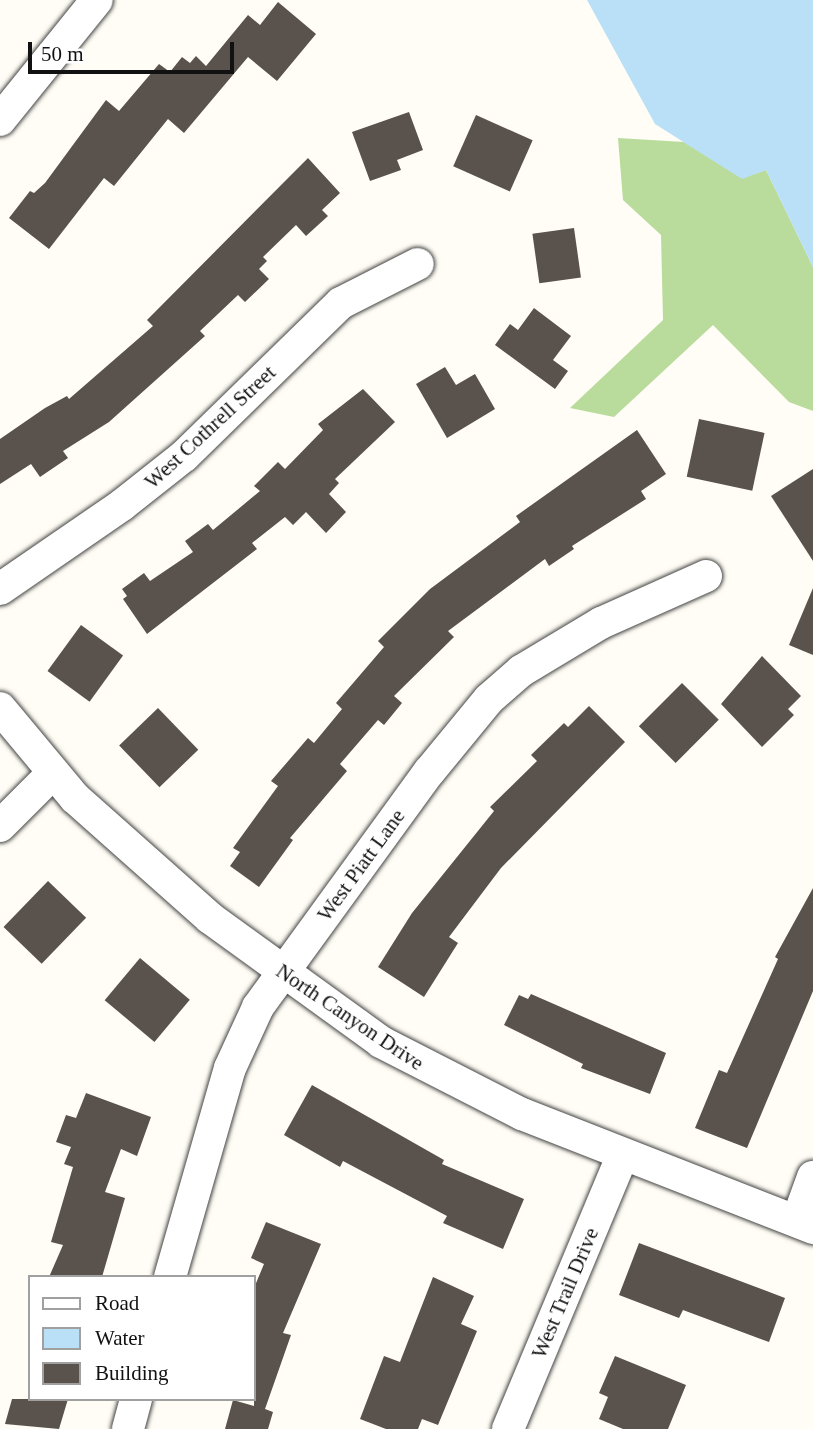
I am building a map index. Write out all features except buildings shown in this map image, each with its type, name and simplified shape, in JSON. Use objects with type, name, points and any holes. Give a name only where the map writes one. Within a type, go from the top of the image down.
[{"type":"street","points":[[0,120],[97,0]]},
{"type":"street","name":"West Cothrell Street","points":[[0,589],[122,505],[184,456],[341,303],[418,264]]},
{"type":"street","name":"West Piatt Lane","points":[[171,1275],[230,1068],[258,1007],[429,772],[489,699],[520,671],[563,644],[706,576]]},
{"type":"street","name":"North Canyon Drive","points":[[0,708],[52,774],[210,918],[282,973],[424,1067],[622,1156],[805,1224]]},
{"type":"street","points":[[0,826],[52,774]]},
{"type":"street","name":"West Trail Drive","points":[[508,1429],[622,1156]]},
{"type":"street","points":[[805,1224],[813,1177]]},
{"type":"street","points":[[128,1429],[135,1401]]},
{"type":"green space","points":[[618,138],[684,142],[742,178],[766,170],[813,267],[813,411],[789,402],[713,325],[614,417],[570,408],[663,320],[661,235],[623,200]]},
{"type":"water","points":[[587,0],[813,0],[813,267],[766,170],[742,179],[655,124]]}]
